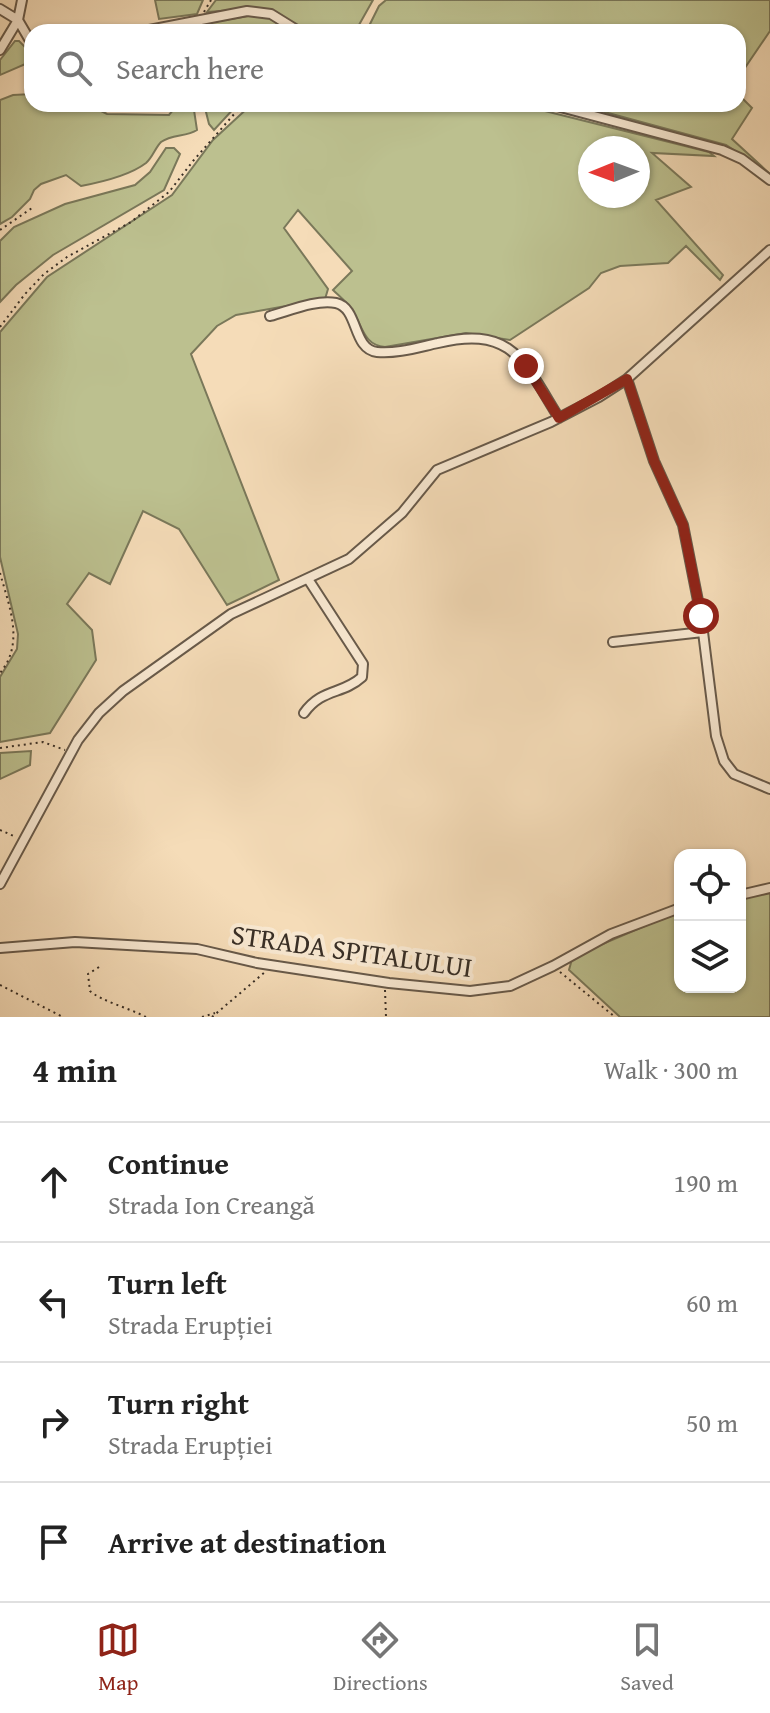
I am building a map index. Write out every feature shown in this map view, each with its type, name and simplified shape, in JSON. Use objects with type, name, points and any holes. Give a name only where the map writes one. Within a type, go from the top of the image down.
[{"type":"street","points":[[0,50],[18,20],[22,0]]},
{"type":"street","points":[[0,9],[18,20],[24,30]]},
{"type":"street","points":[[180,24],[247,11],[271,14],[287,24]]},
{"type":"street","points":[[579,112],[722,150],[742,159],[770,180]]},
{"type":"street","points":[[0,884],[71,753],[99,713],[123,691],[185,645],[256,600],[349,559],[402,513],[437,470],[559,418],[627,379],[770,250]]},
{"type":"street","points":[[270,316],[328,303],[339,304],[348,311],[363,344],[376,352],[393,352],[464,338],[501,343],[509,347],[526,366],[559,418]]},
{"type":"street","points":[[627,379],[654,461],[683,525],[703,632],[716,736],[724,761],[734,774],[770,789]]},
{"type":"street","points":[[304,713],[314,698],[354,684],[362,677],[363,671],[363,664],[308,579]]},
{"type":"street","points":[[613,642],[703,632]]},
{"type":"street","points":[[746,894],[770,888]]},
{"type":"street","name":"STRADA SPITALULUI","points":[[0,948],[75,942],[197,949],[386,982],[470,991],[494,990],[553,966],[611,934],[674,910]]},
{"type":"path","points":[[0,327],[44,274],[67,257],[131,222],[169,192],[236,112]]},
{"type":"path","points":[[0,230],[32,208]]},
{"type":"path","points":[[0,573],[15,638],[12,655],[0,673]]},
{"type":"path","points":[[0,748],[43,742],[71,753]]},
{"type":"path","points":[[0,830],[24,841]]},
{"type":"path","points":[[212,1017],[275,965]]},
{"type":"path","points":[[553,966],[615,1017]]},
{"type":"path","points":[[99,967],[88,974],[90,991],[97,998],[116,1002],[146,1017]]},
{"type":"path","points":[[386,982],[386,1017]]},
{"type":"path","points":[[0,985],[63,1017]]},
{"type":"path","points":[[202,1017],[216,1012]]},
{"type":"green space","points":[[155,0],[203,0],[197,14],[159,19]]},
{"type":"green space","points":[[216,0],[373,0],[360,24],[292,24],[259,8],[207,12]]},
{"type":"green space","points":[[386,0],[770,0],[770,31],[746,66],[746,24],[370,24],[379,6]]},
{"type":"green space","points":[[254,15],[272,19],[278,24],[202,24]]},
{"type":"green space","points":[[15,41],[24,46],[24,65],[0,75],[0,60]]},
{"type":"green space","points":[[24,94],[24,112],[169,115],[171,112],[194,112],[197,130],[161,142],[146,163],[124,175],[81,186],[66,175],[41,184],[12,217],[0,224],[0,100]]},
{"type":"green space","points":[[746,102],[752,108],[732,139],[770,174],[726,145],[604,112],[746,112]]},
{"type":"green space","points":[[206,112],[231,112],[214,130]]},
{"type":"green space","points":[[243,112],[549,112],[645,136],[578,136],[578,208],[650,208],[650,137],[709,152],[714,156],[652,153],[691,187],[656,200],[723,275],[720,280],[686,246],[668,263],[620,266],[601,273],[589,288],[510,340],[466,333],[385,347],[372,343],[350,307],[333,290],[352,271],[298,210],[284,228],[328,289],[325,299],[236,315],[217,326],[191,354],[279,580],[227,605],[179,529],[143,511],[110,584],[89,573],[67,604],[92,630],[96,660],[50,733],[0,742],[0,677],[17,649],[18,634],[0,557],[0,332],[47,277],[172,195],[213,140]]},
{"type":"green space","points":[[166,148],[174,148],[180,154],[164,190],[53,255],[0,302],[0,241],[14,227],[65,204],[135,185],[150,172]]},
{"type":"green space","points":[[31,751],[30,765],[0,779],[0,753]]},
{"type":"green space","points":[[770,891],[770,1017],[620,1017],[569,970],[572,959],[579,954],[674,914],[674,993],[746,993],[746,896]]},
{"type":"route","points":[[526,366],[559,418],[627,379],[654,461],[683,525],[701,616]]}]
